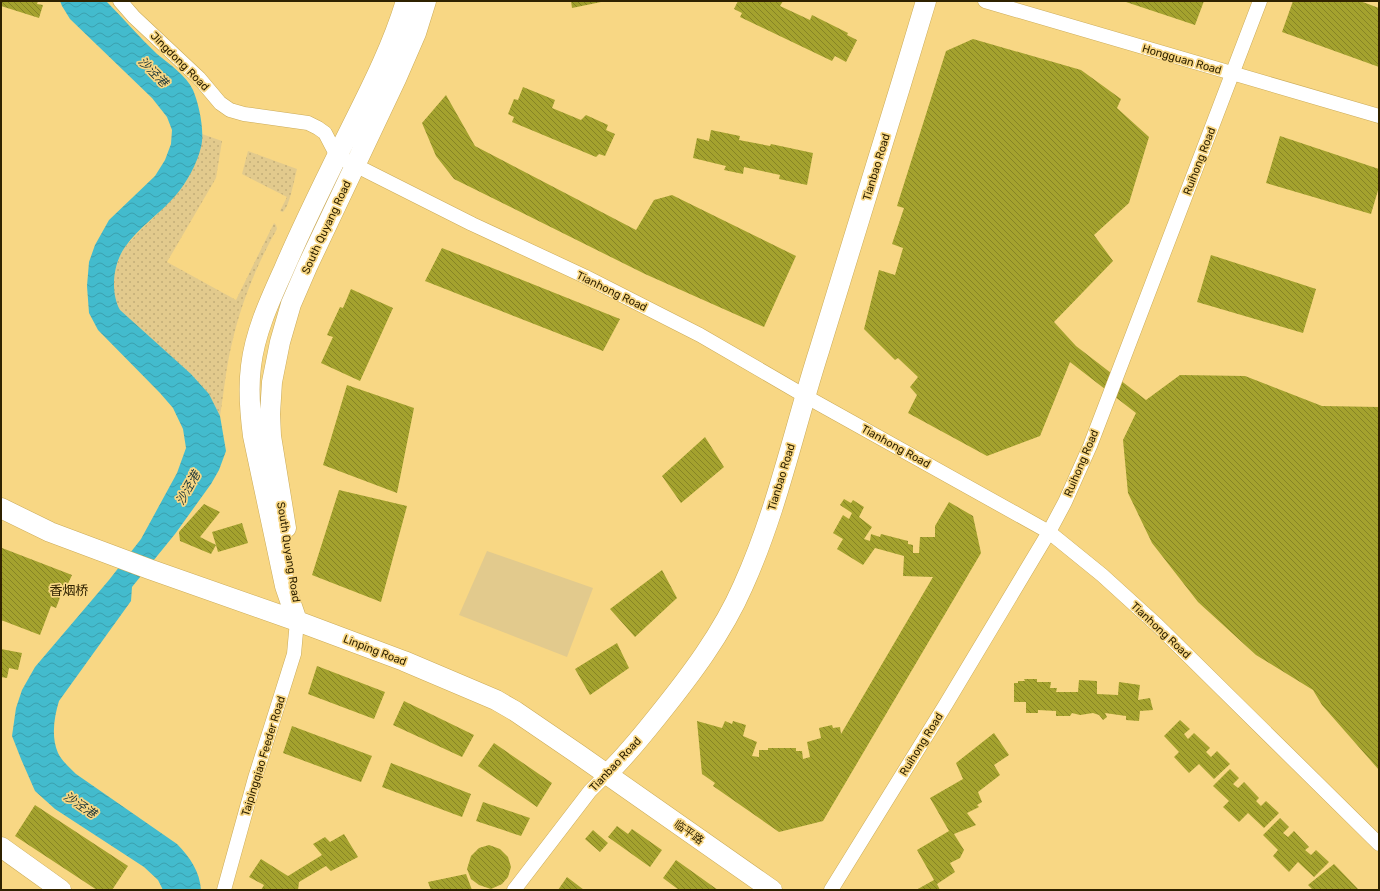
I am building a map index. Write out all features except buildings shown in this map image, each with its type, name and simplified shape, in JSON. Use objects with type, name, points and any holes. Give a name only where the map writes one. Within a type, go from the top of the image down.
[{"type":"main road","name":"South Quyang Road","points":[[298,621],[285,586],[252,436],[250,411],[250,367],[257,335],[268,305],[292,249],[379,72],[398,29],[406,1]]},
{"type":"main road","name":"South Quyang Road","points":[[298,621],[298,592],[271,436],[270,414],[272,382],[280,342],[291,304],[416,33],[426,1]]},
{"type":"main road","name":"Tianbao Road","points":[[607,774],[621,761],[686,680],[727,618],[743,586],[768,522],[926,1]]},
{"type":"main road","name":"Linping Road","points":[[1,508],[50,532],[149,569],[298,621],[404,661],[496,700],[515,711],[607,774]]},
{"type":"main road","name":"临平路","points":[[607,774],[772,890]]},
{"type":"main road","points":[[1,847],[61,890]]},
{"type":"street","name":"Jingdong Road","points":[[120,1],[134,17],[199,78],[220,103],[230,110],[244,114],[308,123],[325,133],[337,156]]},
{"type":"street","name":"Hongguan Road","points":[[986,1],[1379,116]]},
{"type":"street","name":"Ruihong Road","points":[[831,890],[946,704],[1049,532],[1065,502],[1090,446],[1260,1]]},
{"type":"street","name":"Tianhong Road","points":[[337,156],[455,216],[584,276],[700,335],[805,396],[1049,532],[1102,575],[1162,630],[1379,844]]},
{"type":"street","name":"Taipingqiao Feeder Road","points":[[224,890],[255,778],[294,654],[298,621]]},
{"type":"street","name":"Tianbao Road","points":[[514,890],[590,791],[607,774]]},
{"type":"shaded area","points":[[202,134],[222,141],[216,178],[167,262],[236,300],[274,223],[277,229],[256,270],[240,313],[230,352],[220,416],[209,394],[191,374],[119,310],[115,303],[113,289],[115,273],[122,251],[132,239],[170,202],[186,182],[197,159]]},
{"type":"shaded area","points":[[248,151],[297,169],[290,198],[283,212],[280,211],[287,197],[242,174]]},
{"type":"shaded area","points":[[487,551],[593,588],[567,657],[459,615]]},
{"type":"water","name":"沙泾港","points":[[60,1],[106,1],[150,48],[186,79],[193,90],[201,118],[202,134],[201,147],[197,160],[188,179],[176,195],[137,233],[125,247],[118,261],[114,278],[114,287],[120,310],[191,374],[209,394],[220,416],[226,451],[219,470],[211,484],[175,534],[132,587],[131,601],[59,701],[55,720],[54,740],[58,753],[76,774],[177,844],[194,865],[199,877],[201,890],[163,890],[158,880],[144,867],[55,809],[35,791],[12,736],[16,708],[22,690],[35,667],[109,580],[141,539],[177,473],[186,448],[183,429],[173,408],[98,330],[89,313],[87,286],[89,262],[95,245],[109,220],[155,176],[165,160],[171,144],[172,130],[167,117],[152,98],[70,19]]},
{"type":"district","name":"香烟桥","points":[[69,590]]}]
